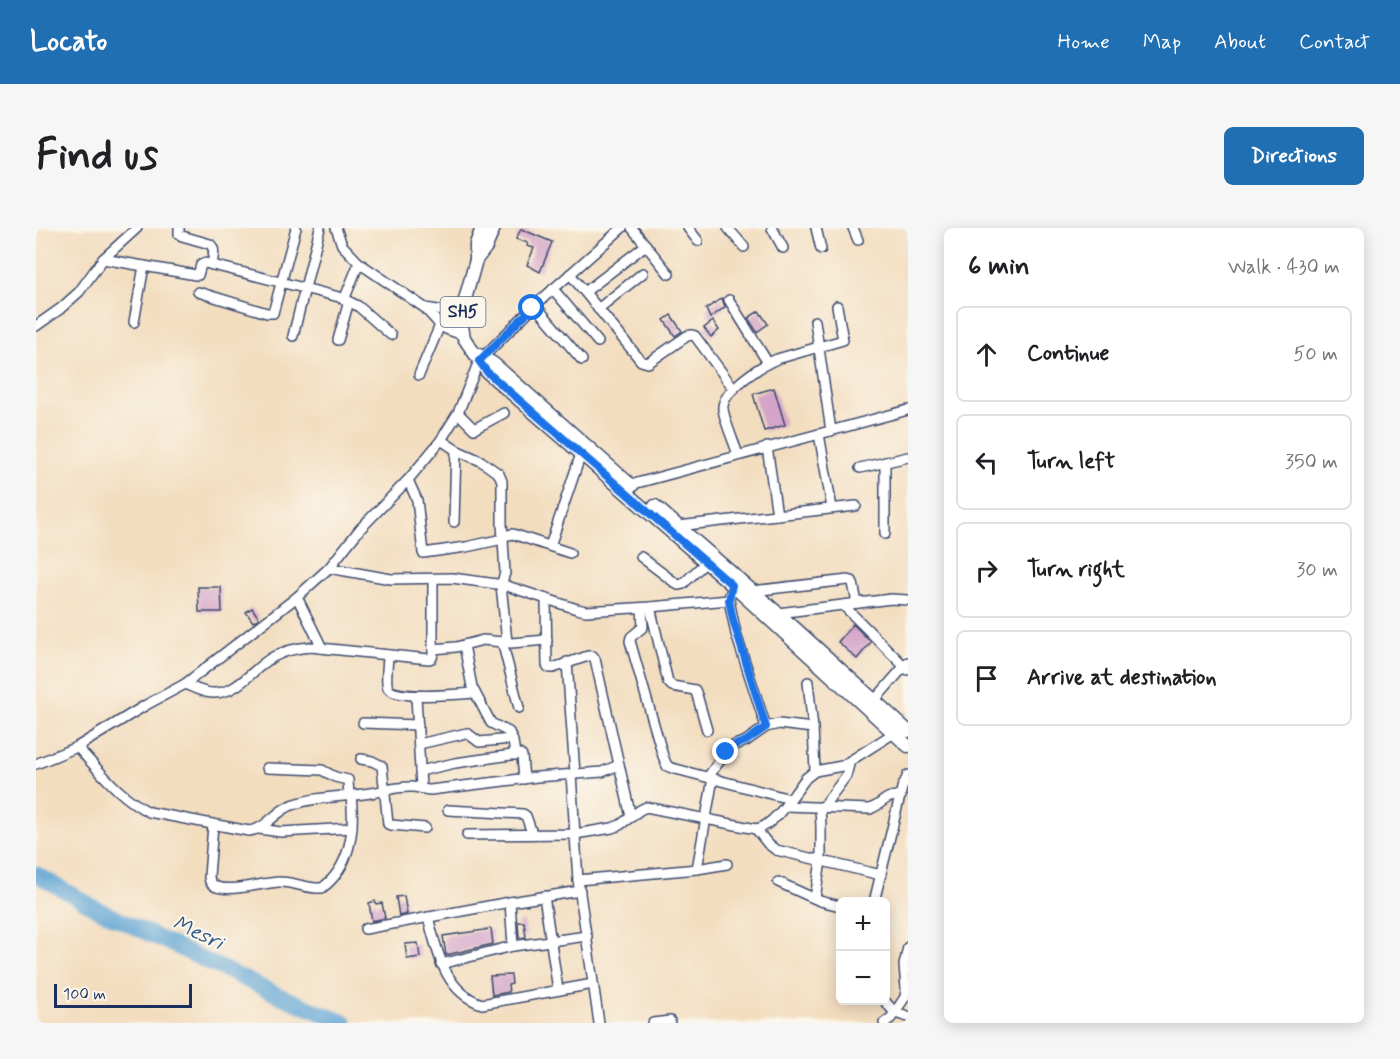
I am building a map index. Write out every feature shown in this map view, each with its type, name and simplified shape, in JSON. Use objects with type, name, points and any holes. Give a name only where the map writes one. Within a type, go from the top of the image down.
[{"type":"main road","name":"SH5","points":[[482,228],[476,244],[476,260],[462,326],[463,335],[487,372],[581,453],[678,526],[908,731]]},
{"type":"main road","name":"SH5","points":[[476,260],[486,247],[494,228]]},
{"type":"main road","name":"SH5","points":[[478,357],[494,364],[908,746]]},
{"type":"street","points":[[36,326],[79,292],[103,259],[137,228]]},
{"type":"street","points":[[179,228],[182,236],[213,246],[212,265]]},
{"type":"street","points":[[198,292],[271,314],[274,311],[296,228]]},
{"type":"street","points":[[293,336],[320,228]]},
{"type":"street","points":[[36,764],[76,747],[185,684],[297,597],[329,568],[360,529],[408,480],[441,440],[458,413],[478,357],[622,228]]},
{"type":"street","points":[[633,228],[669,274]]},
{"type":"street","points":[[687,228],[698,241]]},
{"type":"street","points":[[728,228],[744,247]]},
{"type":"street","points":[[772,228],[783,248]]},
{"type":"street","points":[[816,228],[821,249]]},
{"type":"street","points":[[853,228],[858,240]]},
{"type":"street","points":[[334,230],[342,244],[359,263],[425,308],[440,325],[463,335]]},
{"type":"street","points":[[585,292],[646,246]]},
{"type":"street","points":[[103,259],[196,275],[202,264],[212,265],[281,283],[358,306],[391,335]]},
{"type":"street","points":[[338,340],[359,263]]},
{"type":"street","points":[[134,322],[144,266]]},
{"type":"street","points":[[598,309],[643,273]]},
{"type":"street","points":[[570,274],[644,363],[648,363],[687,336],[692,335],[734,389]]},
{"type":"street","points":[[553,289],[598,342]]},
{"type":"street","points":[[729,300],[768,363]]},
{"type":"street","points":[[535,305],[582,360]]},
{"type":"street","points":[[738,455],[723,410],[726,398],[758,368],[768,363],[843,340],[837,306]]},
{"type":"street","points":[[425,308],[463,314]]},
{"type":"street","points":[[814,321],[831,431]]},
{"type":"street","points":[[419,375],[440,325]]},
{"type":"street","points":[[626,486],[908,410]]},
{"type":"street","points":[[458,413],[474,429],[504,413]]},
{"type":"street","points":[[819,434],[832,508]]},
{"type":"street","points":[[441,440],[456,450],[482,461],[499,474],[502,481],[505,573],[504,641],[519,708]]},
{"type":"street","points":[[768,447],[777,515]]},
{"type":"street","points":[[454,522],[456,450]]},
{"type":"street","points":[[550,546],[581,453]]},
{"type":"street","points":[[860,468],[908,457]]},
{"type":"street","points":[[885,462],[885,534]]},
{"type":"street","points":[[408,480],[417,500],[423,553],[466,547],[513,534],[570,553]]},
{"type":"street","points":[[678,526],[856,506]]},
{"type":"street","points":[[640,557],[678,585],[683,584],[706,562]]},
{"type":"street","points":[[329,568],[391,579],[452,578],[504,586],[586,611],[729,600]]},
{"type":"street","points":[[185,684],[207,692],[230,690],[273,657],[300,648],[432,658],[434,648],[433,579]]},
{"type":"street","points":[[752,591],[848,580],[852,581],[858,603]]},
{"type":"street","points":[[732,585],[729,600],[736,634],[766,727]]},
{"type":"street","points":[[297,597],[322,648]]},
{"type":"street","points":[[546,599],[547,665],[549,668],[588,656],[593,656],[595,659],[631,817]]},
{"type":"street","points":[[778,613],[891,599],[908,600]]},
{"type":"street","points":[[843,605],[907,666],[874,700]]},
{"type":"street","points":[[646,608],[668,682],[672,686],[694,690],[707,730]]},
{"type":"street","points":[[646,608],[643,627],[631,637],[630,642],[667,766],[787,802],[821,807],[870,809],[885,798],[901,796]]},
{"type":"street","points":[[434,648],[464,645],[483,640],[547,640]]},
{"type":"street","points":[[464,645],[472,687],[491,723],[509,732],[515,755]]},
{"type":"street","points":[[388,655],[388,688],[393,693],[416,696],[475,693]]},
{"type":"street","points":[[567,662],[573,774],[569,834],[579,880],[599,1023]]},
{"type":"street","points":[[808,682],[815,771]]},
{"type":"street","points":[[416,696],[421,788]]},
{"type":"street","points":[[363,723],[418,725]]},
{"type":"street","points":[[697,869],[710,778],[726,752],[766,727],[779,724],[813,728]]},
{"type":"street","points":[[419,744],[466,733],[479,742],[512,739]]},
{"type":"street","points":[[467,835],[569,834],[616,827],[646,807],[762,829],[768,825],[806,778],[815,771],[838,768],[894,733]]},
{"type":"street","points":[[76,747],[121,794],[148,812],[249,831],[258,829],[281,832],[352,828]]},
{"type":"street","points":[[420,771],[455,763],[519,754],[522,756],[524,779]]},
{"type":"street","points":[[361,759],[372,760],[382,766],[388,824],[425,828]]},
{"type":"street","points":[[814,898],[821,861],[821,807],[846,776],[850,761]]},
{"type":"street","points":[[258,829],[290,805],[314,800],[404,787],[430,790],[602,772],[619,765]]},
{"type":"street","points":[[213,825],[210,884],[218,888],[234,889],[283,882],[316,889],[322,888],[340,869],[347,854],[353,815],[348,780],[335,777],[322,770],[267,768]]},
{"type":"street","points":[[875,897],[908,775]]},
{"type":"street","points":[[448,810],[523,814],[526,816],[532,833]]},
{"type":"street","points":[[756,829],[776,850],[881,875]]},
{"type":"street","points":[[579,880],[727,864]]},
{"type":"street","points":[[778,882],[836,905]]},
{"type":"street","points":[[365,929],[428,916],[580,891]]},
{"type":"street","points":[[544,896],[558,990]]},
{"type":"street","points":[[510,902],[513,946]]},
{"type":"street","points":[[428,916],[441,963],[452,983],[465,996],[482,1004],[593,984]]},
{"type":"street","points":[[441,963],[513,946],[587,936]]},
{"type":"street","points":[[885,1023],[895,1013],[907,993],[904,965],[908,947]]},
{"type":"street","points":[[888,1005],[895,1013],[908,1017]]},
{"type":"street","points":[[653,1023],[670,1021]]},
{"type":"building","points":[[521,229],[552,242],[540,272],[527,265],[534,248],[516,239]]},
{"type":"building","points":[[722,298],[725,307],[710,318],[706,309]]},
{"type":"building","points":[[759,311],[768,324],[757,332],[748,318]]},
{"type":"building","points":[[671,315],[682,331],[675,336],[664,320]]},
{"type":"building","points":[[713,321],[719,330],[711,337],[704,328]]},
{"type":"building","points":[[774,388],[785,425],[764,431],[753,394]]},
{"type":"building","points":[[198,587],[221,587],[222,612],[199,612]]},
{"type":"building","points":[[252,608],[259,618],[253,622],[246,612]]},
{"type":"building","points":[[853,624],[871,642],[857,659],[838,642]]},
{"type":"building","points":[[404,896],[407,914],[399,916],[396,897]]},
{"type":"building","points":[[375,901],[376,904],[382,903],[385,918],[372,921],[369,903]]},
{"type":"building","points":[[518,922],[524,922],[526,937],[519,938]]},
{"type":"building","points":[[491,929],[493,944],[446,955],[443,936]]},
{"type":"building","points":[[418,943],[420,957],[407,959],[405,944]]},
{"type":"building","points":[[511,975],[512,984],[508,985],[509,992],[492,995],[490,976]]},
{"type":"waterway","name":"Mesri","points":[[36,874],[97,909],[280,996],[345,1023]]},
{"type":"route","points":[[532,308],[479,361],[487,372],[732,585],[729,600],[736,634],[766,727],[726,752]]}]
